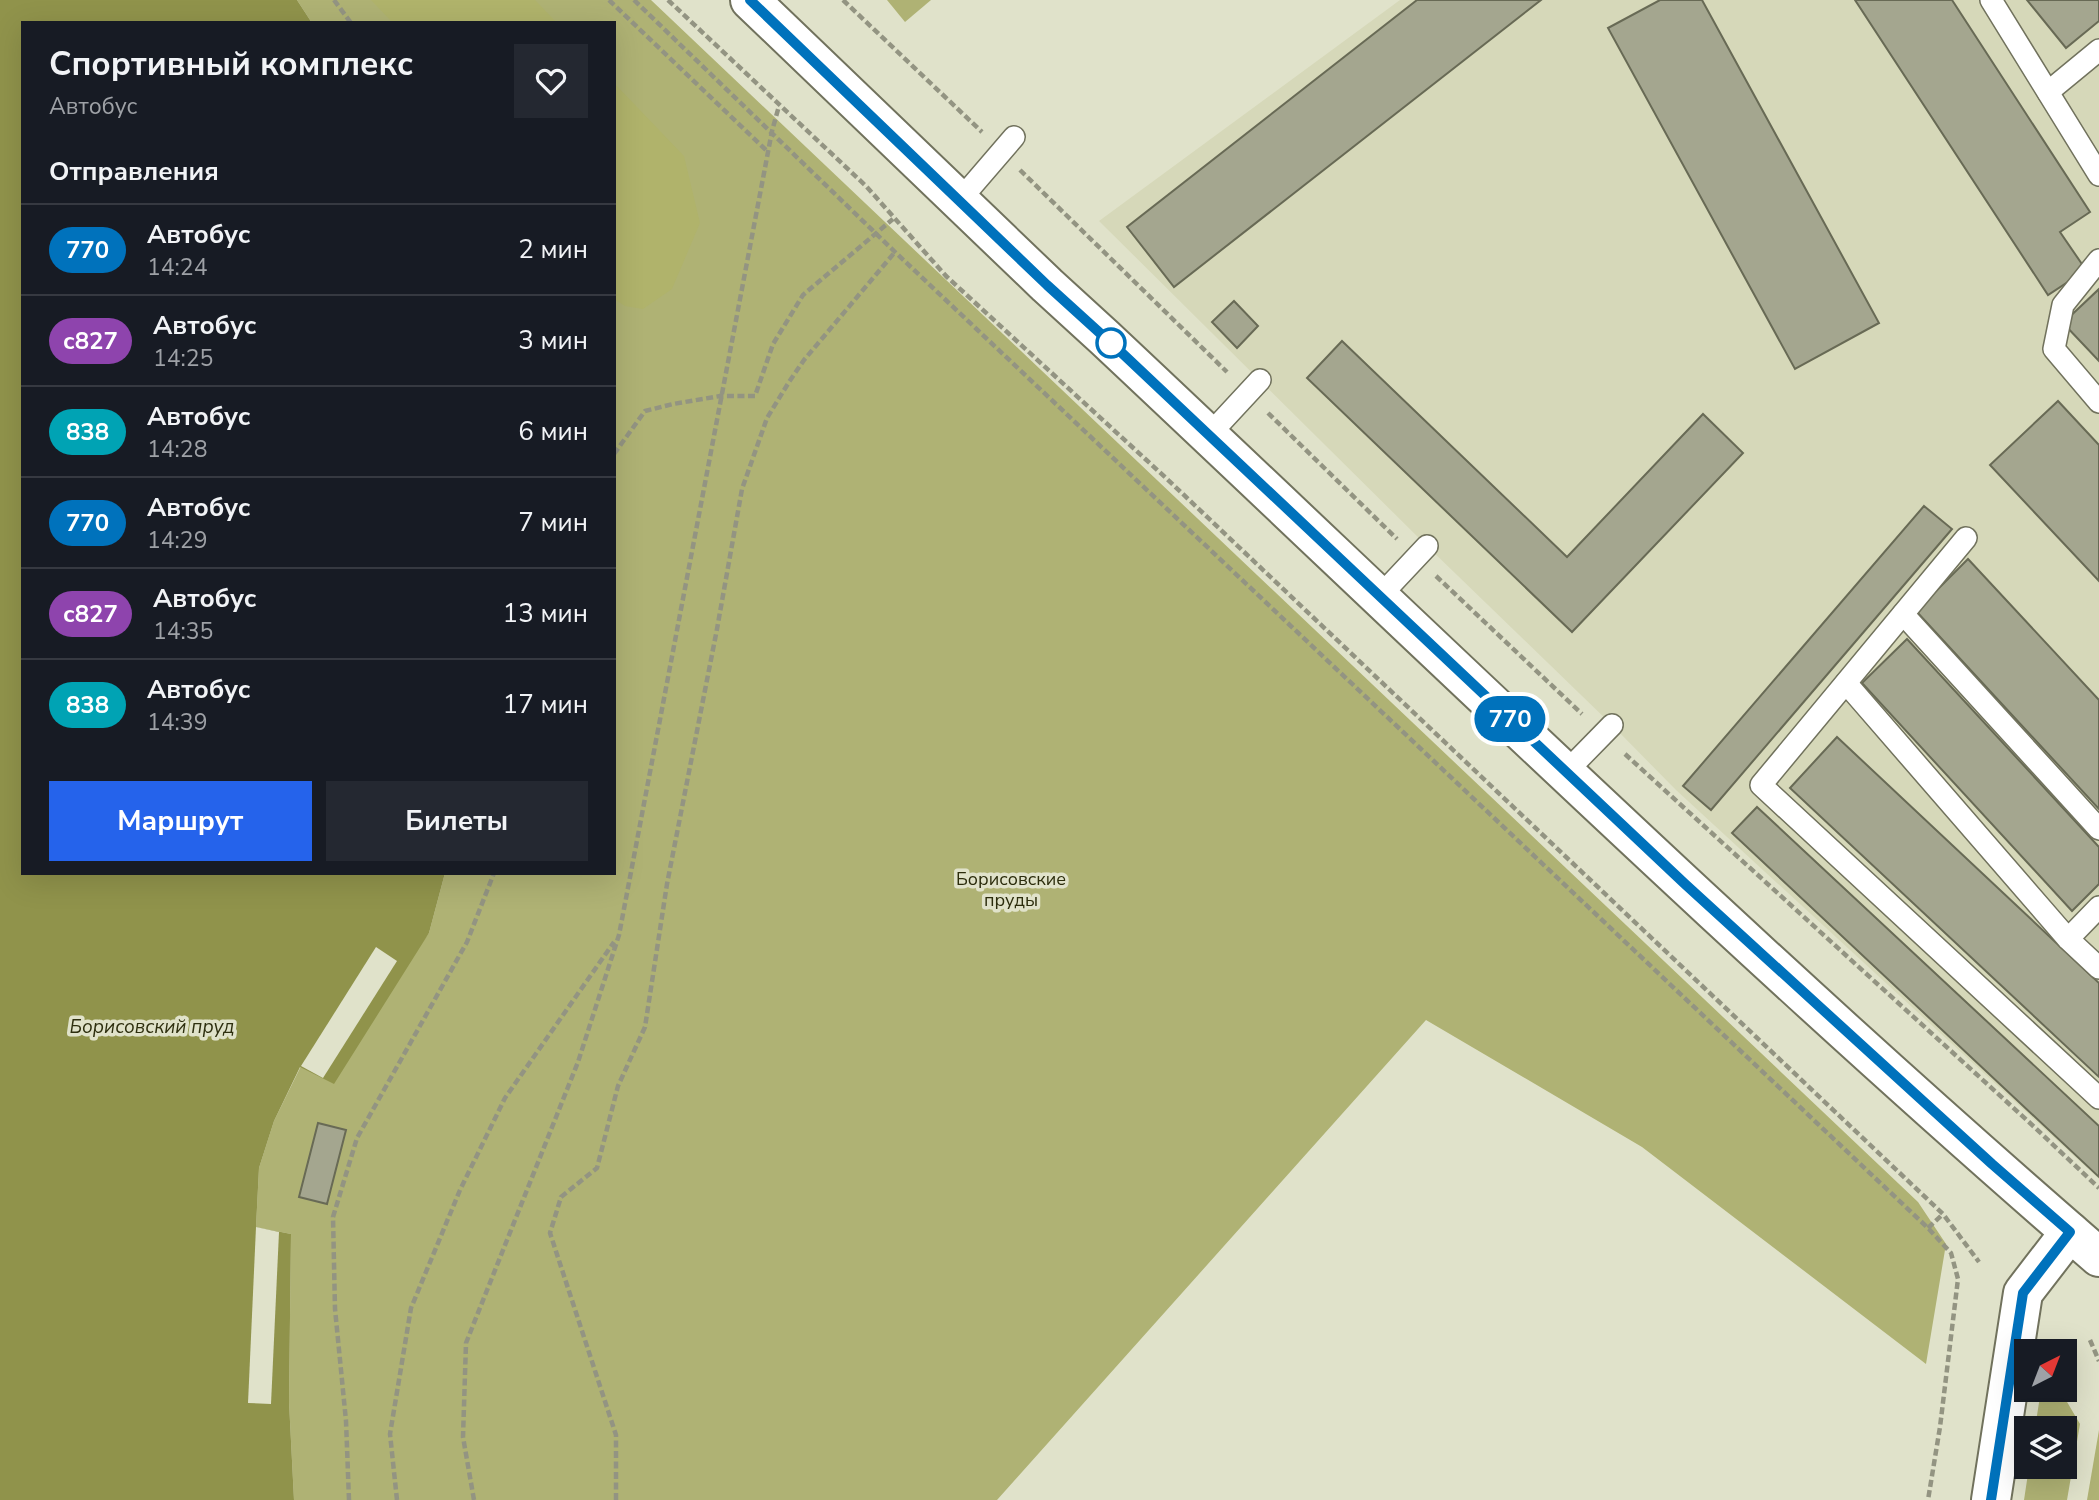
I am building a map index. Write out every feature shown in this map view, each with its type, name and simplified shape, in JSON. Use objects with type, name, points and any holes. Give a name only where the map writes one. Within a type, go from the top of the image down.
[{"type":"main road","points":[[750,0],[959,201],[1685,884],[1992,1164],[2099,1257]]},
{"type":"main road","points":[[1991,1500],[2023,1293],[2070,1232]]},
{"type":"lane","points":[[1991,0],[2099,174]]},
{"type":"lane","points":[[2048,92],[2099,50]]},
{"type":"lane","points":[[959,201],[1008,144]]},
{"type":"lane","points":[[2099,260],[2063,305],[2054,349],[2099,402]]},
{"type":"lane","points":[[1209,435],[1254,387]]},
{"type":"lane","points":[[1966,538],[1761,786],[2099,1098]]},
{"type":"lane","points":[[1380,596],[1422,552]]},
{"type":"lane","points":[[1903,614],[2099,829]]},
{"type":"lane","points":[[1846,683],[2068,939],[2099,968]]},
{"type":"lane","points":[[1566,772],[1608,730]]},
{"type":"lane","points":[[2068,939],[2099,907]]},
{"type":"path","points":[[334,0],[350,21]]},
{"type":"path","points":[[609,0],[768,152]]},
{"type":"path","points":[[634,0],[895,253],[1928,1228],[1951,1253],[1958,1279],[1928,1500]]},
{"type":"path","points":[[668,0],[866,186],[946,276],[1176,488],[1942,1214],[1979,1262]]},
{"type":"path","points":[[843,0],[1008,144],[1422,552],[1608,730],[2099,1188]]},
{"type":"path","points":[[474,1500],[463,1437],[466,1343],[578,1062],[619,935],[720,396],[779,106]]},
{"type":"path","points":[[616,451],[645,411],[720,396],[755,396],[773,344],[803,295],[893,219]]},
{"type":"path","points":[[615,1500],[616,1435],[550,1233],[561,1198],[597,1168],[618,1086],[645,1027],[667,884],[742,489],[767,418],[789,382],[804,360],[895,253]]},
{"type":"path","points":[[349,1500],[346,1421],[335,1309],[333,1217],[357,1138],[467,942],[493,875]]},
{"type":"path","points":[[397,1500],[390,1434],[411,1308],[460,1190],[505,1098],[619,935]]},
{"type":"path","points":[[1928,1228],[1942,1214]]},
{"type":"path","points":[[2090,1340],[2099,1361]]},
{"type":"shaded area","points":[[371,0],[535,0],[555,21],[391,21]]},
{"type":"shaded area","points":[[1400,0],[2099,0],[2099,1179],[1676,790],[1099,221]]},
{"type":"shaded area","points":[[616,85],[684,156],[700,223],[672,289],[643,309],[625,306],[616,300]]},
{"type":"green space","name":"Борисовские пруды","points":[[297,0],[651,0],[1918,1202],[1946,1244],[1926,1364],[1642,1147],[1426,1020],[997,1500],[294,1500],[289,1402],[291,1234],[256,1227],[259,1168],[274,1121],[301,1066],[323,1078],[429,933],[444,875],[616,875],[616,21],[311,21]]},
{"type":"green space","points":[[887,0],[931,0],[905,22]]},
{"type":"green space","points":[[2039,1402],[2067,1402],[2075,1416],[2037,1416]]},
{"type":"green space","points":[[2077,1419],[2080,1424],[2077,1442]]},
{"type":"green space","points":[[2099,1430],[2099,1500],[2087,1500]]},
{"type":"green space","points":[[2027,1479],[2071,1479],[2067,1500],[2024,1500]]},
{"type":"water","name":"Борисовский пруд","points":[[0,0],[297,0],[311,21],[21,21],[21,875],[444,875],[429,933],[334,1084],[300,1067],[274,1121],[259,1168],[256,1227],[291,1234],[289,1402],[294,1500],[0,1500]]},
{"type":"pier","points":[[376,947],[397,961],[323,1078],[301,1066]]},
{"type":"pier","points":[[256,1227],[279,1232],[271,1404],[248,1403]]},
{"type":"building","points":[[1417,0],[1541,0],[1174,287],[1127,227]]},
{"type":"building","points":[[1660,0],[1702,0],[1879,323],[1795,369],[1608,28]]},
{"type":"building","points":[[1855,0],[1952,0],[2090,212],[2060,232],[2086,270],[2048,295]]},
{"type":"building","points":[[2027,0],[2099,0],[2099,21],[2066,48]]},
{"type":"building","points":[[2099,289],[2099,361],[2063,323]]},
{"type":"building","points":[[1234,301],[1258,326],[1237,348],[1212,322]]},
{"type":"building","points":[[1342,341],[1567,557],[1703,414],[1743,453],[1572,632],[1307,378]]},
{"type":"building","points":[[2058,401],[2099,445],[2099,581],[1990,465]]},
{"type":"building","points":[[1924,506],[1952,529],[1711,810],[1683,786]]},
{"type":"building","points":[[1968,559],[2099,700],[2099,809],[1916,611]]},
{"type":"building","points":[[1907,639],[2099,847],[2099,884],[2072,911],[1862,683]]},
{"type":"building","points":[[1837,737],[2099,983],[2099,1077],[1790,788]]},
{"type":"building","points":[[1757,807],[2099,1126],[2099,1177],[1732,833]]},
{"type":"building","points":[[318,1123],[346,1130],[327,1204],[299,1197]]},
{"type":"bus line","name":"770","points":[[750,0],[1047,285],[1685,884],[2070,1232],[2023,1293],[1991,1500]]}]
